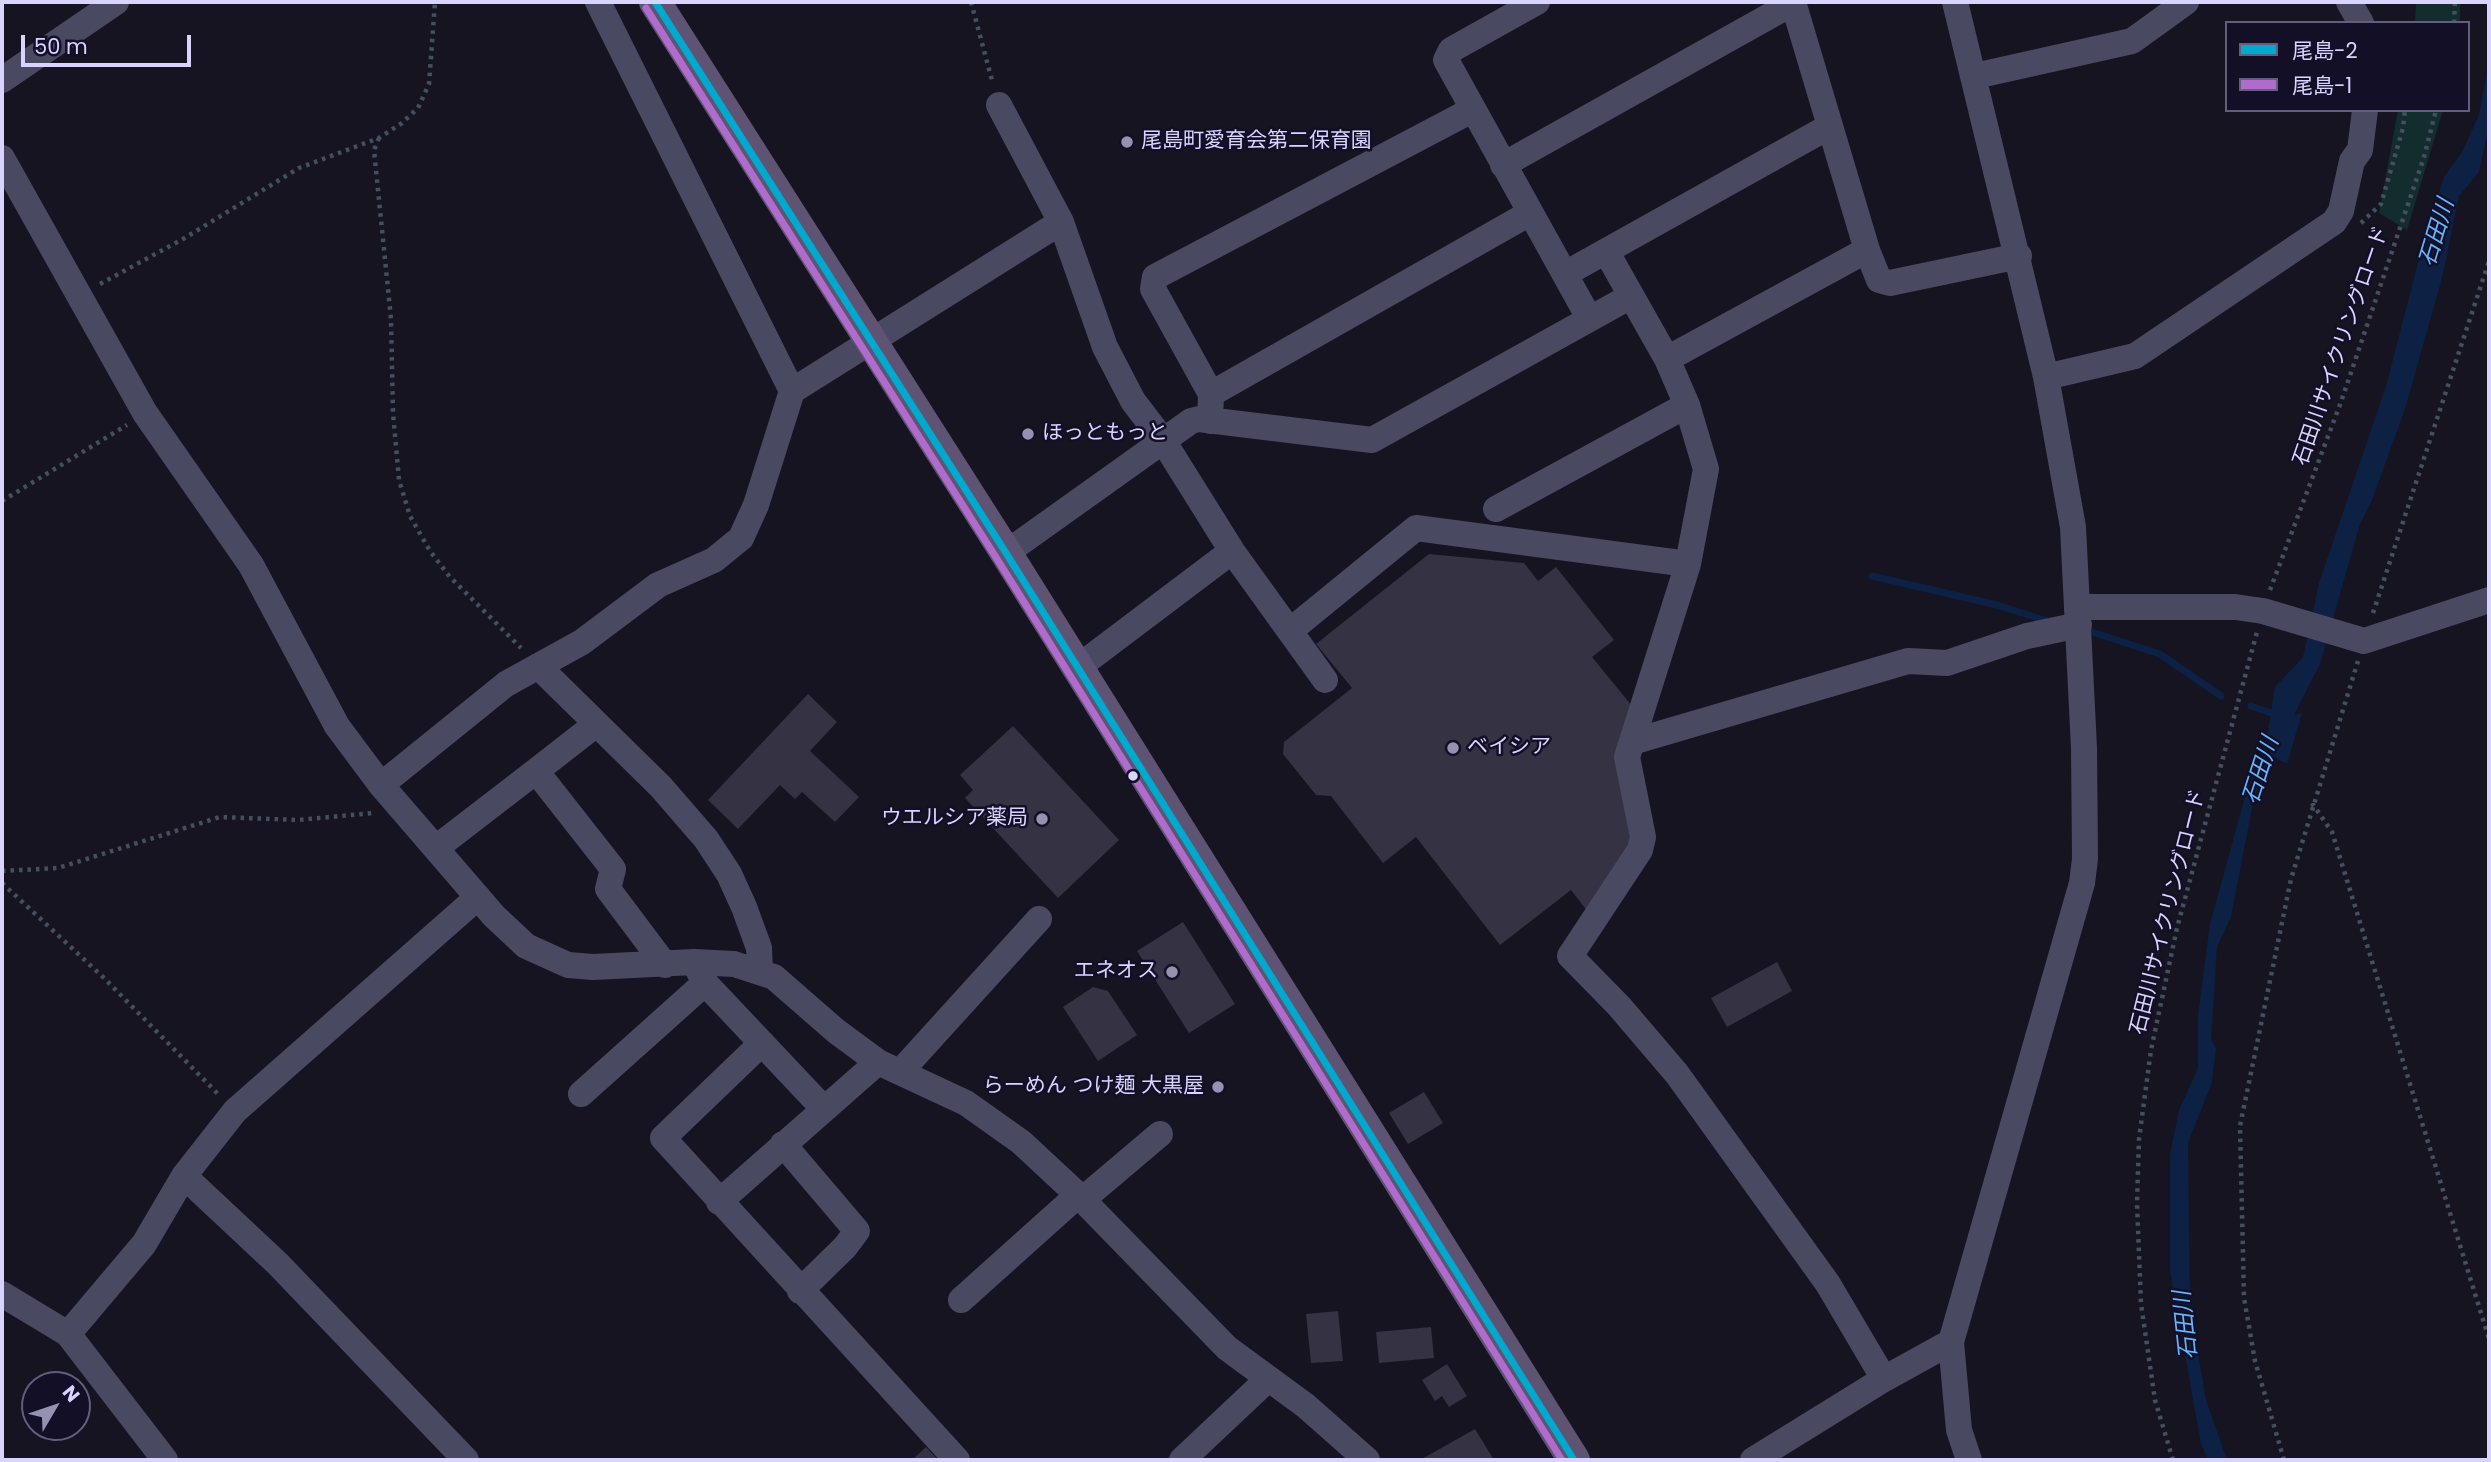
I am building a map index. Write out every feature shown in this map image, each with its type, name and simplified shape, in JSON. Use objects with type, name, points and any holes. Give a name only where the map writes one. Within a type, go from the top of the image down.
[{"type":"main road","points":[[655,2],[870,344],[1006,553],[1574,1460]]},
{"type":"street","points":[[2,80],[116,2]]},
{"type":"street","points":[[598,2],[792,391]]},
{"type":"street","points":[[1537,2],[1447,55],[1449,68],[1589,318]]},
{"type":"street","points":[[1503,165],[1793,2],[1867,250],[1879,280],[1890,283],[2019,256]]},
{"type":"street","points":[[1955,2],[2019,256],[2046,377],[2073,527],[2084,762],[2082,883],[1951,1342],[1959,1430],[1969,1460]]},
{"type":"street","points":[[1975,76],[2132,41],[2186,2]]},
{"type":"street","points":[[2349,2],[2360,21]]},
{"type":"street","points":[[999,105],[1061,222],[1105,347],[1133,401],[1162,439],[1232,551],[1325,680]]},
{"type":"street","points":[[1210,421],[1211,394],[1153,289],[1156,277],[1472,110]]},
{"type":"street","points":[[2046,377],[2135,356],[2334,222],[2341,211],[2352,161],[2360,150],[2365,112]]},
{"type":"street","points":[[1565,274],[1830,126]]},
{"type":"street","points":[[2,158],[145,414],[251,565],[337,726],[389,795],[478,897],[526,946],[551,960],[593,967],[665,965],[700,972],[734,964],[760,971],[789,988],[836,1031],[890,1066],[966,1102],[1021,1142],[1080,1197],[1192,1315],[1267,1380],[1306,1406],[1367,1460]]},
{"type":"street","points":[[1211,394],[1530,213]]},
{"type":"street","points":[[389,795],[506,684],[598,631],[658,585],[714,560],[741,538],[756,505],[792,391],[1061,222]]},
{"type":"street","points":[[1667,359],[1867,250]]},
{"type":"street","points":[[1606,251],[1667,359],[1687,405],[1706,469],[1688,564],[1627,757],[1643,837],[1633,863],[1570,956],[1619,1006],[1678,1074],[1829,1284],[1884,1379]]},
{"type":"street","points":[[1006,553],[1162,439],[1191,421],[1372,440],[1631,296]]},
{"type":"street","points":[[1496,509],[1687,405]]},
{"type":"street","points":[[1291,631],[1416,528],[1688,564]]},
{"type":"street","points":[[1077,668],[1232,551]]},
{"type":"street","points":[[1632,742],[1908,661],[1947,663],[2079,616],[2235,607],[2270,611],[2363,637],[2388,636],[2489,600]]},
{"type":"street","points":[[538,666],[661,787],[706,839],[729,873],[759,948],[760,971]]},
{"type":"street","points":[[436,848],[595,725]]},
{"type":"street","points":[[536,771],[612,869],[608,889],[665,965]]},
{"type":"street","points":[[68,1334],[144,1244],[184,1176],[235,1111],[478,897]]},
{"type":"street","points":[[719,1202],[824,1109],[890,1066],[1039,919]]},
{"type":"street","points":[[700,972],[762,1044],[824,1109]]},
{"type":"street","points":[[581,1094],[700,972]]},
{"type":"street","points":[[762,1044],[663,1138],[957,1460]]},
{"type":"street","points":[[961,1300],[1080,1197],[1160,1134]]},
{"type":"street","points":[[783,1144],[857,1231],[845,1247],[800,1291]]},
{"type":"street","points":[[184,1176],[278,1264],[466,1460]]},
{"type":"street","points":[[2,1294],[68,1334],[165,1460]]},
{"type":"street","points":[[1753,1460],[1884,1379],[1951,1342]]},
{"type":"street","points":[[1182,1460],[1267,1380]]},
{"type":"path","points":[[79,295],[183,239],[299,169],[379,138],[418,108],[429,85],[435,2]]},
{"type":"path","points":[[971,2],[999,105]]},
{"type":"path","points":[[2454,21],[2455,2]]},
{"type":"path","points":[[2354,226],[2370,217],[2381,204],[2403,128],[2405,112]]},
{"type":"path","name":"石田川サイクリングロード","points":[[2173,1460],[2155,1400],[2141,1304],[2137,1203],[2138,1139],[2151,1050],[2176,928],[2270,611],[2424,157],[2436,112]]},
{"type":"path","points":[[379,138],[374,150],[391,319],[393,413],[399,480],[407,504],[430,551],[450,577],[538,666]]},
{"type":"path","points":[[2284,1460],[2255,1361],[2244,1298],[2240,1126],[2291,879],[2312,803],[2363,637],[2489,261]]},
{"type":"path","points":[[2,501],[145,414]]},
{"type":"path","points":[[2,871],[58,869],[220,817],[297,820],[377,813],[389,795]]},
{"type":"path","points":[[2312,803],[2332,832],[2489,1339]]},
{"type":"path","points":[[2,883],[104,978],[235,1111]]},
{"type":"green space","points":[[2416,2],[2460,2],[2460,21],[2415,21]]},
{"type":"green space","points":[[2398,112],[2442,112],[2407,230],[2379,213]]},
{"type":"water","name":"石田川","points":[[2489,62],[2489,125],[2479,172],[2459,196],[2442,278],[2405,409],[2372,500],[2360,524],[2320,664],[2294,715],[2302,713],[2287,764],[2273,756],[2253,803],[2231,917],[2217,947],[2211,1039],[2216,1048],[2212,1082],[2188,1143],[2190,1307],[2206,1400],[2227,1460],[2208,1460],[2201,1444],[2170,1271],[2170,1155],[2179,1110],[2198,1068],[2198,1016],[2210,924],[2248,786],[2267,738],[2275,687],[2303,657],[2319,583],[2386,386],[2425,236],[2444,177],[2462,152],[2479,115]]},
{"type":"building","name":"ベイシア","points":[[1429,554],[1524,563],[1538,581],[1556,567],[1614,640],[1592,657],[1632,706],[1633,834],[1624,859],[1588,912],[1571,890],[1500,945],[1416,837],[1383,863],[1331,796],[1316,795],[1283,754],[1284,742],[1352,688],[1316,644]]},
{"type":"building","points":[[808,694],[837,722],[810,751],[859,797],[835,822],[802,792],[795,799],[780,785],[738,829],[708,800]]},
{"type":"building","name":"ウエルシア薬局","points":[[1013,726],[1119,840],[1058,898],[965,798],[973,790],[960,775]]},
{"type":"building","points":[[1183,922],[1235,1004],[1189,1033],[1137,951]]},
{"type":"building","points":[[1777,962],[1792,991],[1727,1027],[1711,998]]},
{"type":"building","points":[[1093,987],[1108,991],[1137,1035],[1098,1061],[1063,1007]]},
{"type":"building","points":[[1424,1092],[1443,1123],[1408,1144],[1389,1113]]},
{"type":"building","points":[[1338,1311],[1343,1361],[1311,1363],[1306,1314]]},
{"type":"building","points":[[1431,1327],[1434,1358],[1379,1363],[1376,1332]]},
{"type":"building","points":[[1447,1364],[1467,1396],[1449,1407],[1442,1396],[1435,1401],[1422,1380]]},
{"type":"building","points":[[1475,1429],[1494,1460],[1420,1460]]},
{"type":"building","points":[[926,1447],[938,1460],[912,1460]]},
{"type":"waterway","points":[[1872,576],[1997,605],[2047,621]]},
{"type":"waterway","points":[[2083,629],[2160,654],[2221,696]]},
{"type":"waterway","points":[[2251,706],[2277,715]]},
{"type":"transit line","name":"尾島-2","points":[[655,2],[1006,553],[1574,1460]]},
{"type":"transit line","name":"尾島-1","points":[[646,8],[997,559],[1562,1460]]},
{"type":"place","name":"尾島町愛育会第二保育園","points":[[1127,142]]},
{"type":"place","name":"ほっともっと","points":[[1028,434]]},
{"type":"place","name":"ベイシア","points":[[1453,748]]},
{"type":"place","name":"ウエルシア薬局","points":[[1042,819]]},
{"type":"place","name":"エネオス","points":[[1172,972]]},
{"type":"place","name":"らーめん つけ麺 大黒屋","points":[[1218,1087]]}]
